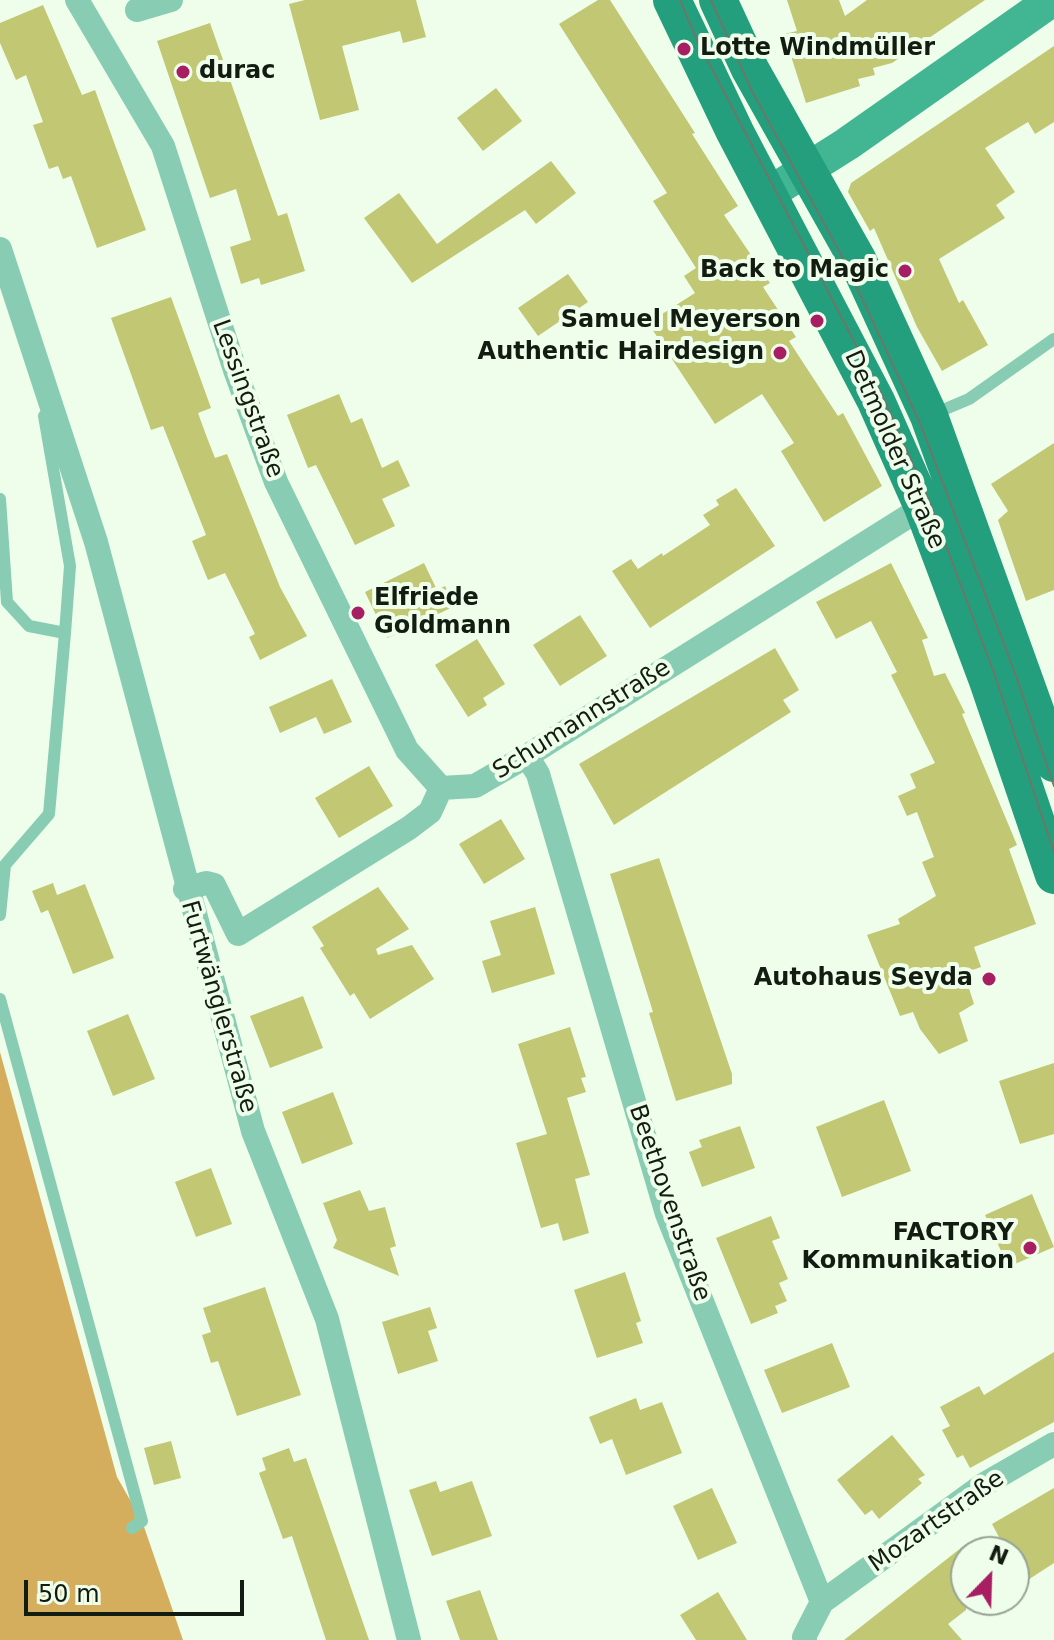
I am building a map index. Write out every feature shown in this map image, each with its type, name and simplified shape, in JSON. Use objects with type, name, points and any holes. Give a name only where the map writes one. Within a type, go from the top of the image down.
[{"type":"main road","name":"Detmolder Straße","points":[[672,0],[768,194],[876,401],[923,507],[987,678],[1054,875]]},
{"type":"main road","name":"Detmolder Straße","points":[[718,0],[750,69],[857,259],[929,416],[1054,763]]},
{"type":"street","name":"Lessingstraße","points":[[77,0],[163,146],[235,370],[276,482],[407,750],[441,788]]},
{"type":"street","points":[[137,10],[171,0]]},
{"type":"street","points":[[768,194],[1052,0]]},
{"type":"street","name":"Furtwänglerstraße","points":[[0,249],[36,370],[96,542],[185,889],[253,1131],[327,1319],[409,1640]]},
{"type":"street","name":"Schumannstraße","points":[[441,788],[475,786],[527,756],[923,507]]},
{"type":"street","name":"Beethovenstraße","points":[[527,756],[538,774],[667,1214],[822,1602]]},
{"type":"street","points":[[185,889],[206,883],[214,885],[238,934],[409,828],[430,812],[441,788]]},
{"type":"street","name":"Mozartstraße","points":[[822,1602],[983,1485],[1054,1444]]},
{"type":"street","points":[[802,1639],[822,1602]]},
{"type":"lane","points":[[929,416],[969,399],[1054,339]]},
{"type":"lane","name":"Furtwänglerstraße","points":[[0,915],[5,865],[49,814],[70,566],[36,370]]},
{"type":"lane","points":[[0,499],[7,602],[29,626],[65,633]]},
{"type":"lane","points":[[0,999],[142,1521],[132,1528]]},
{"type":"shaded area","points":[[0,1052],[117,1477],[142,1521],[183,1640],[0,1640]]},
{"type":"building","points":[[305,0],[416,0],[426,37],[403,43],[400,31],[342,46],[359,110],[320,120],[289,4]]},
{"type":"building","points":[[598,0],[610,0],[738,206],[724,215],[770,283],[763,287],[796,337],[789,341],[838,416],[843,413],[882,486],[824,522],[781,451],[794,443],[762,394],[715,424],[648,323],[695,293],[684,276],[696,268],[653,201],[667,193],[559,24]]},
{"type":"building","points":[[787,0],[839,0],[845,16],[867,0],[985,0],[892,63],[873,68],[875,75],[858,79],[860,86],[806,103],[784,34],[797,31]]},
{"type":"building","points":[[43,5],[82,95],[95,90],[146,230],[97,248],[71,176],[63,179],[58,166],[49,169],[33,125],[43,122],[26,75],[16,80],[0,43],[0,23]]},
{"type":"building","points":[[210,23],[278,216],[287,213],[305,271],[261,285],[259,278],[241,284],[230,247],[251,240],[236,189],[210,198],[157,41]]},
{"type":"building","points":[[1054,46],[1054,122],[1035,134],[1028,122],[985,148],[1015,192],[996,205],[1005,218],[939,259],[959,303],[963,300],[988,345],[942,371],[917,327],[874,228],[870,231],[848,192],[851,183]]},
{"type":"building","points":[[496,88],[522,121],[483,151],[457,118]]},
{"type":"building","points":[[551,161],[576,193],[536,224],[525,210],[412,283],[364,218],[399,193],[437,244]]},
{"type":"building","points":[[568,274],[588,302],[538,336],[518,308]]},
{"type":"building","points":[[171,297],[211,408],[198,413],[215,458],[227,454],[280,587],[307,636],[260,660],[249,637],[255,634],[225,573],[208,580],[192,541],[206,535],[163,426],[151,430],[111,318]]},
{"type":"building","points":[[339,394],[351,423],[362,418],[382,468],[398,460],[410,486],[382,499],[395,526],[355,545],[316,465],[308,468],[287,415]]},
{"type":"building","points":[[1054,443],[1054,590],[1026,601],[998,520],[1008,511],[991,484]]},
{"type":"building","points":[[736,488],[775,546],[650,628],[612,571],[631,559],[638,569],[710,525],[703,515],[719,505],[716,500]]},
{"type":"building","points":[[424,563],[437,590],[445,586],[455,606],[387,638],[365,592]]},
{"type":"building","points":[[891,563],[928,638],[922,640],[934,676],[945,673],[965,713],[962,714],[1017,845],[1009,849],[1036,924],[974,947],[981,967],[964,973],[974,1004],[959,1013],[968,1041],[939,1054],[920,1029],[913,1012],[900,1016],[867,935],[900,924],[898,919],[936,896],[922,862],[934,857],[917,812],[907,816],[898,796],[916,788],[910,774],[935,763],[891,675],[897,672],[871,621],[836,639],[816,602]]},
{"type":"building","points":[[580,615],[607,656],[560,686],[533,645]]},
{"type":"building","points":[[477,639],[505,684],[483,698],[487,705],[468,717],[435,665]]},
{"type":"building","points":[[775,648],[799,690],[783,700],[791,712],[614,825],[579,764]]},
{"type":"building","points":[[332,679],[352,722],[324,734],[316,717],[280,733],[269,707]]},
{"type":"building","points":[[369,766],[393,806],[339,838],[315,798]]},
{"type":"building","points":[[501,819],[525,859],[484,884],[459,844]]},
{"type":"building","points":[[659,858],[732,1074],[732,1084],[676,1101],[649,1013],[653,1012],[610,874]]},
{"type":"building","points":[[53,883],[57,895],[85,884],[114,958],[73,974],[48,910],[41,913],[32,891]]},
{"type":"building","points":[[378,887],[409,929],[376,949],[378,955],[412,945],[434,979],[370,1019],[354,993],[350,996],[320,948],[324,946],[312,927]]},
{"type":"building","points":[[535,907],[555,974],[492,993],[482,961],[501,955],[490,921]]},
{"type":"building","points":[[303,996],[323,1048],[270,1068],[250,1016]]},
{"type":"building","points":[[128,1014],[155,1079],[113,1096],[87,1031]]},
{"type":"building","points":[[570,1027],[586,1077],[581,1078],[586,1092],[567,1098],[590,1175],[575,1179],[589,1233],[563,1241],[558,1223],[541,1228],[516,1143],[547,1134],[518,1044]]},
{"type":"building","points":[[1054,1063],[1054,1134],[1020,1144],[999,1081]]},
{"type":"building","points":[[333,1092],[353,1144],[302,1164],[282,1112]]},
{"type":"building","points":[[884,1100],[911,1171],[842,1197],[816,1127]]},
{"type":"building","points":[[740,1126],[755,1168],[702,1187],[689,1152],[702,1147],[699,1140]]},
{"type":"building","points":[[211,1168],[232,1224],[196,1237],[175,1182]]},
{"type":"building","points":[[360,1190],[369,1211],[385,1207],[396,1246],[390,1248],[399,1276],[333,1248],[337,1240],[323,1203]]},
{"type":"building","points":[[1032,1194],[1054,1247],[1008,1267],[985,1215]]},
{"type":"building","points":[[771,1216],[780,1238],[772,1241],[788,1279],[779,1283],[787,1301],[775,1306],[778,1313],[751,1324],[716,1238]]},
{"type":"building","points":[[625,1272],[641,1321],[636,1323],[643,1343],[597,1358],[574,1290]]},
{"type":"building","points":[[265,1287],[301,1395],[237,1416],[218,1361],[211,1363],[202,1335],[211,1332],[203,1308]]},
{"type":"building","points":[[430,1307],[437,1328],[428,1331],[438,1361],[398,1374],[382,1322]]},
{"type":"building","points":[[832,1343],[850,1387],[782,1413],[764,1370]]},
{"type":"building","points":[[1054,1352],[1054,1422],[970,1468],[963,1455],[957,1458],[942,1430],[950,1426],[940,1407],[979,1386],[984,1395]]},
{"type":"building","points":[[636,1398],[640,1410],[662,1402],[682,1453],[626,1475],[612,1439],[600,1444],[589,1417]]},
{"type":"building","points":[[892,1435],[925,1475],[918,1479],[922,1483],[879,1519],[872,1510],[865,1515],[837,1480]]},
{"type":"building","points":[[171,1441],[181,1478],[154,1485],[144,1448]]},
{"type":"building","points":[[289,1448],[294,1462],[306,1458],[369,1640],[326,1640],[292,1536],[283,1539],[259,1473],[266,1470],[262,1458]]},
{"type":"building","points":[[436,1481],[440,1492],[472,1481],[492,1536],[432,1556],[409,1490]]},
{"type":"building","points":[[712,1488],[737,1543],[698,1560],[673,1506]]},
{"type":"building","points":[[1054,1488],[1054,1563],[1030,1579],[1030,1536],[998,1536],[992,1524]]},
{"type":"building","points":[[950,1557],[950,1616],[958,1616],[948,1624],[962,1640],[844,1640]]},
{"type":"building","points":[[480,1590],[498,1640],[460,1640],[446,1601]]},
{"type":"building","points":[[718,1592],[747,1640],[696,1640],[680,1615]]},
{"type":"tram line","points":[[680,0],[696,38],[883,397],[930,503],[994,673],[1054,852]]},
{"type":"tram line","points":[[711,0],[752,91],[846,264],[920,423],[1015,673],[1054,786]]},
{"type":"place","name":"Lotte Windmüller","points":[[684,49]]},
{"type":"place","name":"durac","points":[[183,72]]},
{"type":"place","name":"Back to Magic","points":[[905,271]]},
{"type":"place","name":"Samuel Meyerson","points":[[817,321]]},
{"type":"place","name":"Authentic Hairdesign","points":[[780,353]]},
{"type":"place","name":"Elfriede Goldmann","points":[[358,613]]},
{"type":"place","name":"Autohaus Seyda","points":[[989,979]]},
{"type":"place","name":"FACTORY Kommunikation","points":[[1030,1248]]}]
